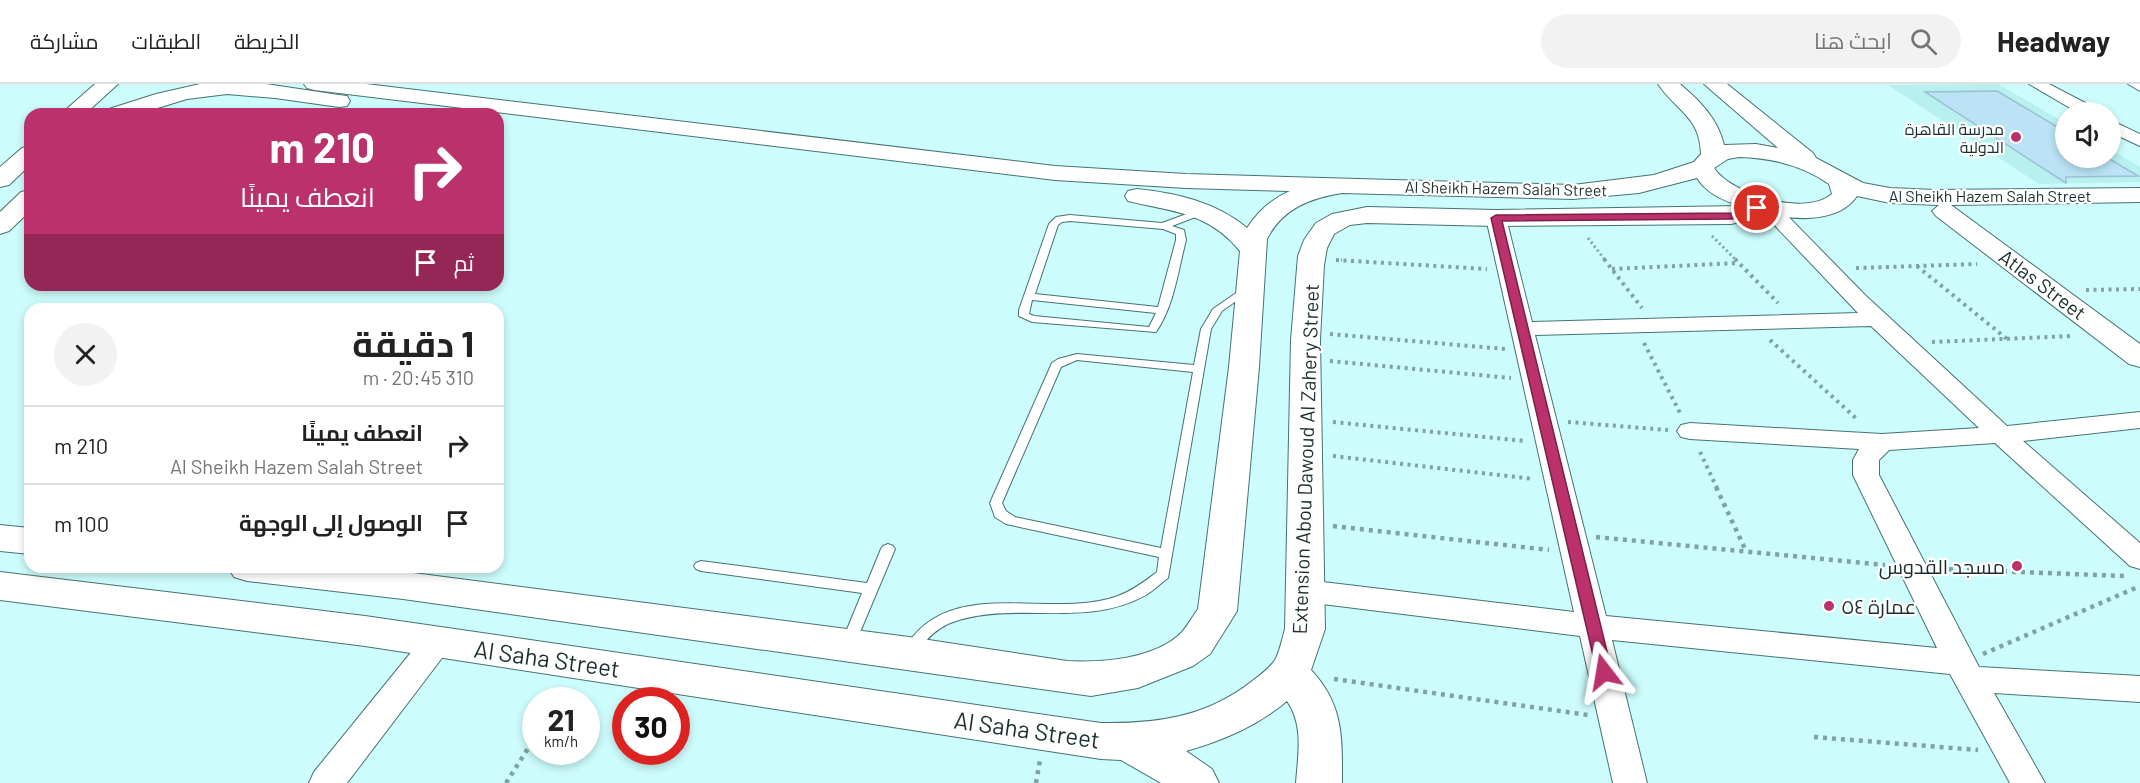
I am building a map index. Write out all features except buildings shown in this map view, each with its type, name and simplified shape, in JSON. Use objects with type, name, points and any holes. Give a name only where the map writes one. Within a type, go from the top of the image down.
[{"type":"street","points":[[124,108],[150,84]]},
{"type":"street","points":[[314,84],[1006,168],[1109,177],[1344,185]]},
{"type":"street","points":[[1668,84],[1692,106],[1705,123],[1714,144],[1704,174],[1717,187],[1740,199],[1764,206],[1813,210],[1830,207],[1842,193],[1815,166],[1714,84]]},
{"type":"street","points":[[2037,84],[2070,102]]},
{"type":"street","points":[[78,108],[100,86]]},
{"type":"street","points":[[134,108],[197,87],[237,88],[397,108]]},
{"type":"street","points":[[504,122],[1009,185],[1146,196],[1203,211],[1230,225],[1252,249]]},
{"type":"street","points":[[2121,131],[2140,141]]},
{"type":"street","name":"Al Sheikh Hazem Salah Street","points":[[1344,185],[1596,191],[1658,182],[1708,161],[1742,151],[1789,157],[1815,166]]},
{"type":"street","points":[[0,180],[24,158]]},
{"type":"street","points":[[1203,211],[1221,208],[1233,202],[1234,189],[1225,182]]},
{"type":"street","points":[[297,573],[403,585],[909,653],[1066,677],[1115,677],[1160,665],[1196,643],[1217,611],[1244,368],[1252,249],[1257,230],[1280,206],[1303,194],[1344,185]]},
{"type":"street","name":"Al Sheikh Hazem Salah Street","points":[[1842,193],[1902,197],[2140,195]]},
{"type":"street","name":"Al Sheikh Hazem Salah Street","points":[[1842,193],[1899,212],[2140,206]]},
{"type":"street","points":[[0,226],[24,203]]},
{"type":"street","points":[[1764,206],[1874,319],[2002,435],[2134,568]]},
{"type":"street","name":"Al Sheikh Hazem Salah Street","points":[[1496,218],[1740,215],[1764,206]]},
{"type":"street","name":"Atlas Street","points":[[1976,210],[2140,330]]},
{"type":"street","name":"Atlas Street","points":[[1945,211],[2140,358]]},
{"type":"street","name":"Extension Abou Dawoud Al Zahery Street","points":[[1288,673],[1297,656],[1305,629],[1306,345],[1315,244],[1322,231],[1346,218],[1367,215],[1496,218]]},
{"type":"street","points":[[1496,218],[1630,783]]},
{"type":"street","points":[[1525,340],[1645,325],[1874,319]]},
{"type":"street","points":[[1690,431],[1882,442],[2002,435],[2140,420]]},
{"type":"street","points":[[1882,442],[1868,455],[1864,464],[1866,475],[1965,671],[2028,783]]},
{"type":"street","points":[[0,538],[24,540]]},
{"type":"street","points":[[297,623],[322,606],[330,596],[338,578]]},
{"type":"street","points":[[365,631],[368,621],[381,602],[403,585]]},
{"type":"street","name":"Al Saha Street","points":[[0,586],[365,631],[1092,740],[1127,742],[1178,736],[1228,719],[1249,707],[1288,673]]},
{"type":"street","points":[[1306,591],[1965,671],[2140,689]]},
{"type":"street","points":[[326,783],[436,642]]},
{"type":"street","points":[[1288,673],[1306,691],[1318,715],[1319,783]]},
{"type":"street","points":[[1127,742],[1165,760],[1196,783]]},
{"type":"lane","points":[[1164,226],[1203,211]]},
{"type":"lane","points":[[1059,219],[1164,226],[1178,229],[1181,236],[1162,310],[1152,330],[1024,316],[1024,310],[1054,224],[1059,219]]},
{"type":"lane","points":[[909,653],[931,626],[963,614],[999,608],[1095,608],[1127,600],[1153,584],[1163,574],[1206,329],[1211,319],[1227,300],[1250,286]]},
{"type":"lane","points":[[1029,297],[1162,310]]},
{"type":"lane","points":[[1166,554],[1011,521],[1000,514],[996,503],[1056,365],[1062,361],[1086,357],[1199,369]]},
{"type":"lane","points":[[848,645],[888,549]]},
{"type":"lane","points":[[701,566],[871,589]]},
{"type":"path","points":[[1692,216],[1795,320]]},
{"type":"path","points":[[1573,218],[1611,269],[1645,325],[1690,431],[1747,552]]},
{"type":"path","points":[[1312,259],[1509,270]]},
{"type":"path","points":[[1824,269],[2014,262]]},
{"type":"path","points":[[1611,269],[1738,263]]},
{"type":"path","points":[[1916,266],[2007,339]]},
{"type":"path","points":[[2085,290],[2140,289]]},
{"type":"path","points":[[1750,321],[1882,442]]},
{"type":"path","points":[[1900,344],[2108,334]]},
{"type":"path","points":[[1306,345],[1525,340]]},
{"type":"path","points":[[1306,345],[1535,381]]},
{"type":"path","points":[[1305,419],[1547,432],[1690,431]]},
{"type":"path","points":[[1305,453],[1559,482]]},
{"type":"path","points":[[1305,523],[1574,544],[1747,552],[1913,567],[2134,568]]},
{"type":"path","points":[[1965,671],[2140,586]]},
{"type":"path","points":[[1288,673],[1615,718]]},
{"type":"path","points":[[1814,737],[2011,753]]},
{"type":"path","points":[[506,783],[522,758]]},
{"type":"shaded area","name":"مدرسة القاهرة الدولية","points":[[1998,84],[2055,117],[2055,168],[2121,168],[2121,156],[2140,167],[2140,182],[2039,184],[1888,85]]},
{"type":"place","name":"مدرسة القاهرة الدولية","points":[[2016,137]]},
{"type":"place","name":"مسجد القدوس","points":[[2017,566]]},
{"type":"place","name":"عمارة ٥٤","points":[[1829,606]]},
{"type":"route","points":[[1604,672],[1496,218],[1731,216],[1748,213],[1757,208]]}]
